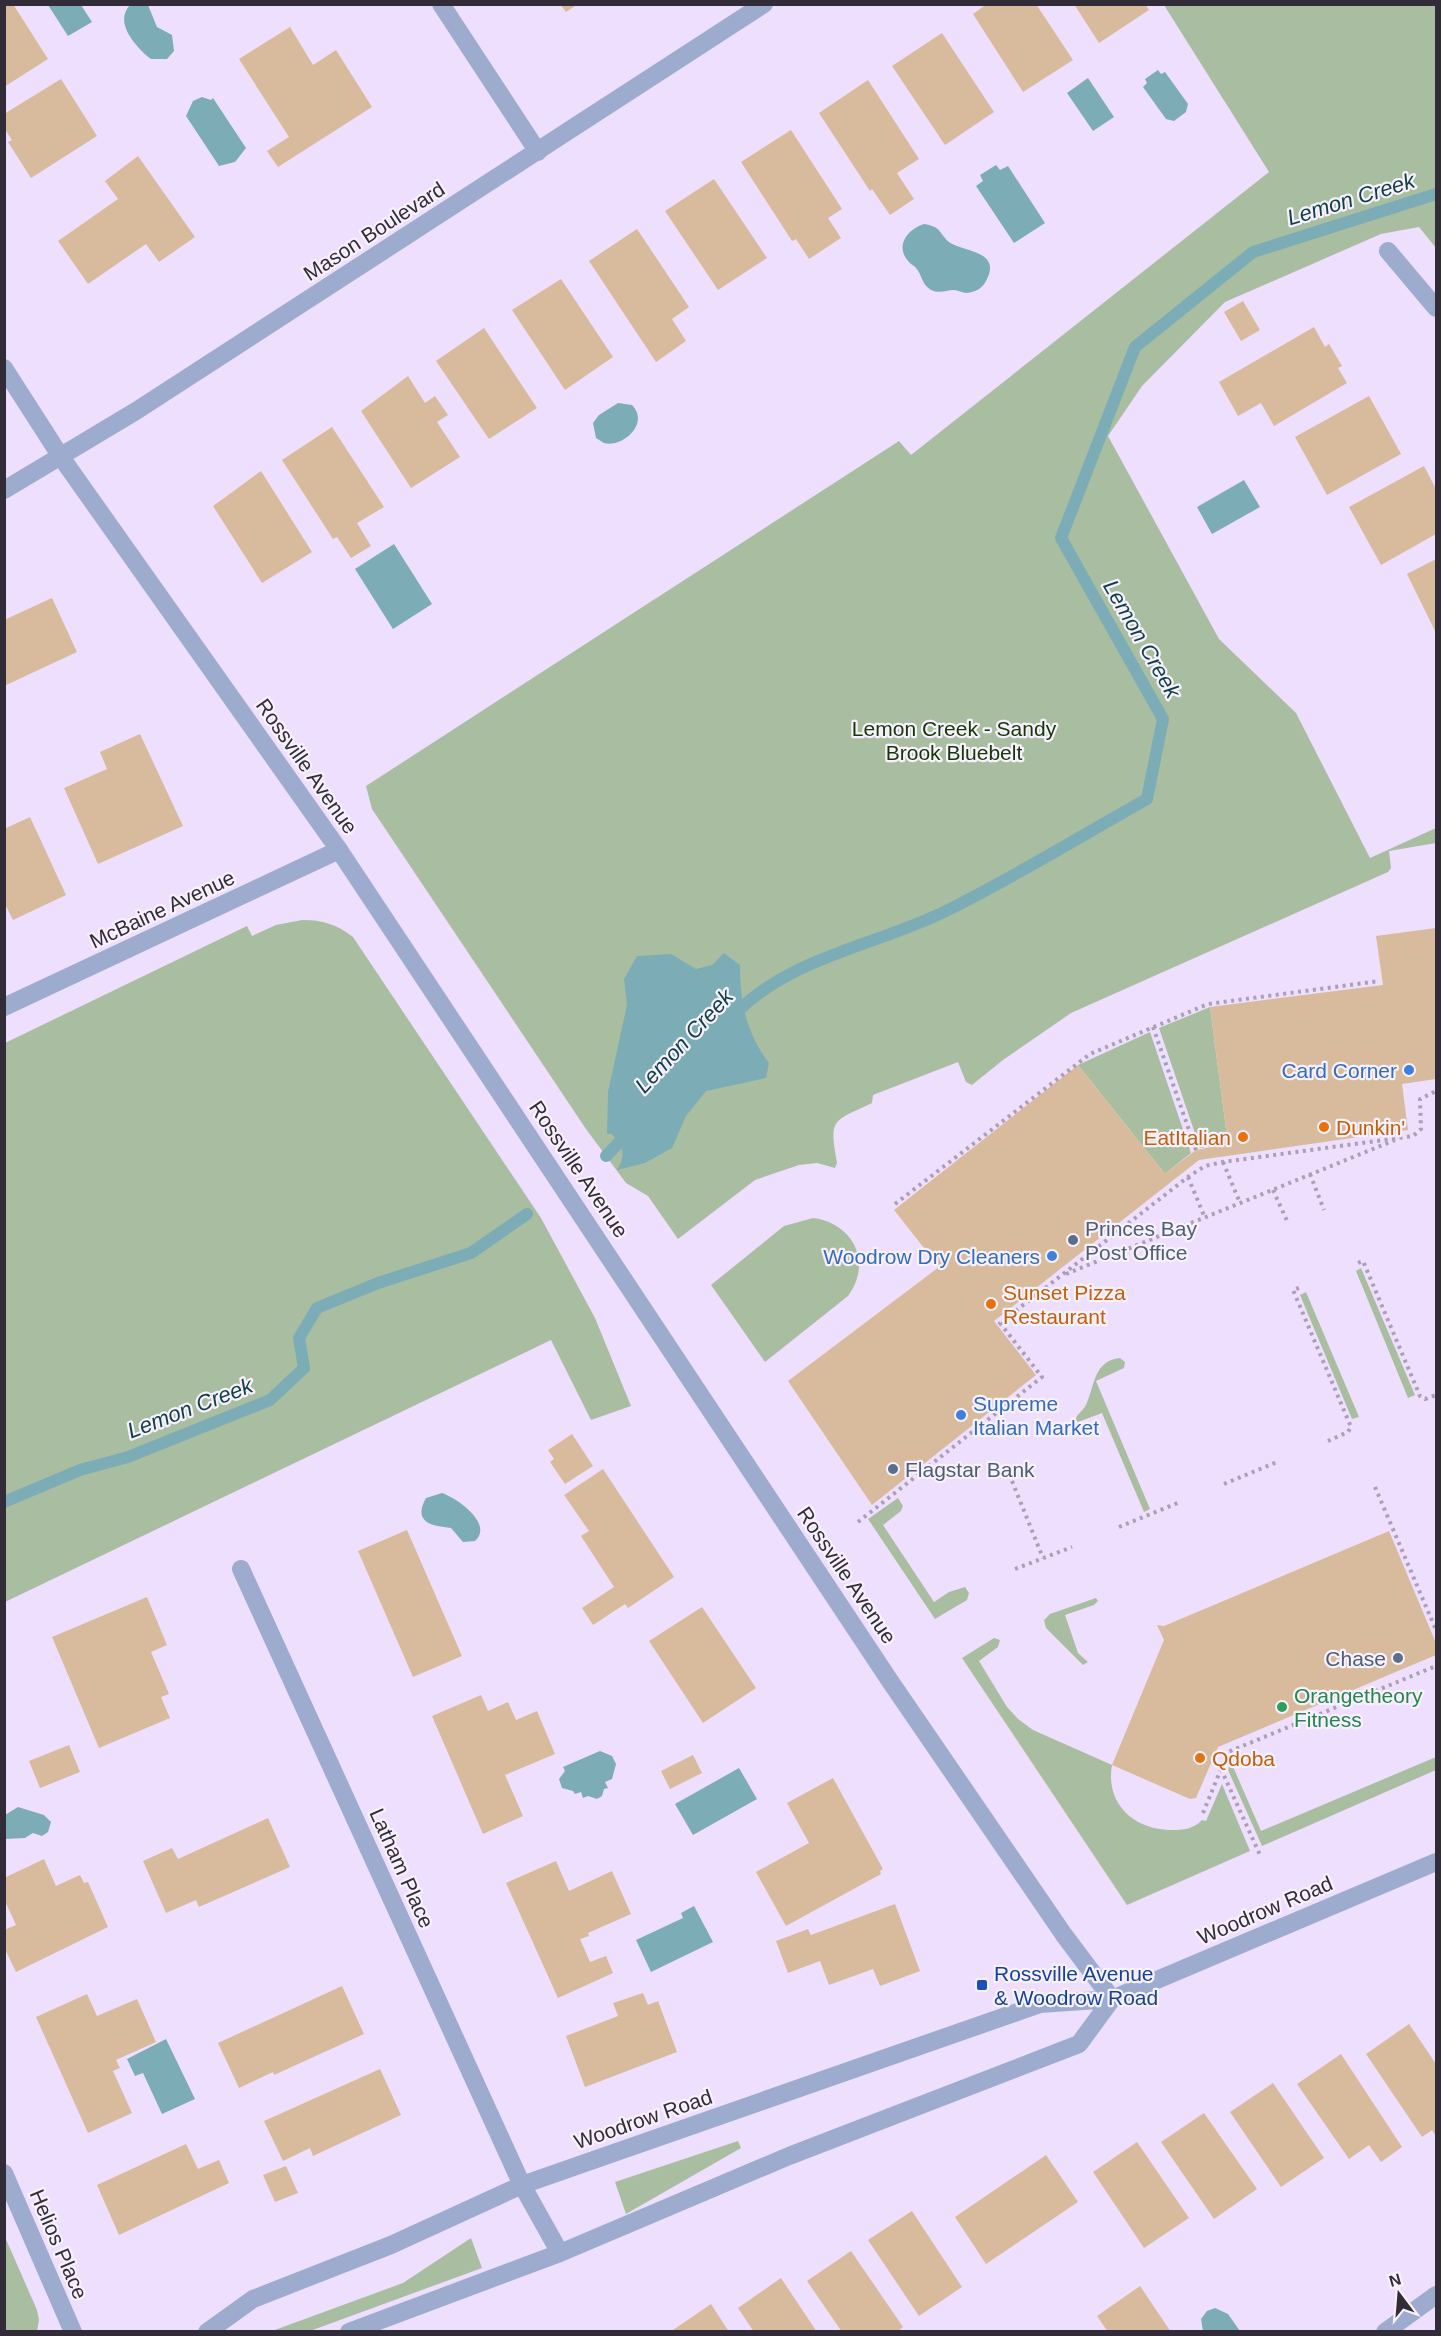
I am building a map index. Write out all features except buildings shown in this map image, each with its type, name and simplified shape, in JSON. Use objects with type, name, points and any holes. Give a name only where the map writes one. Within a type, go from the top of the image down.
[{"type":"street","points":[[441,4],[538,152]]},
{"type":"street","name":"Mason Boulevard","points":[[4,490],[61,457],[538,152],[764,4]]},
{"type":"street","points":[[1388,251],[1437,308]]},
{"type":"street","name":"Rossville Avenue","points":[[4,368],[61,457],[339,850],[890,1680],[1064,1935],[1112,1999]]},
{"type":"street","name":"McBaine Avenue","points":[[4,1007],[339,850]]},
{"type":"street","name":"Latham Place","points":[[241,1569],[522,2186],[560,2253]]},
{"type":"street","name":"Woodrow Road","points":[[207,2331],[253,2299],[391,2245],[522,2186],[1040,2004],[1112,1999],[1437,1862]]},
{"type":"street","points":[[349,2331],[560,2253],[789,2156],[1079,2044],[1112,1999]]},
{"type":"street","name":"Helios Place","points":[[4,2174],[73,2331]]},
{"type":"street","points":[[1386,2331],[1437,2295]]},
{"type":"path","points":[[895,1204],[1079,1060],[1208,1004],[1379,981]]},
{"type":"path","points":[[1154,1027],[1196,1150]]},
{"type":"path","points":[[858,1522],[1042,1377],[1000,1323],[1188,1177],[1202,1167],[1223,1162],[1418,1133],[1422,1124],[1420,1099],[1437,1091]]},
{"type":"path","points":[[1059,1277],[1400,1137]]},
{"type":"path","points":[[1199,1160],[1202,1167]]},
{"type":"path","points":[[1223,1162],[1240,1203]]},
{"type":"path","points":[[1310,1174],[1324,1210]]},
{"type":"path","points":[[1188,1177],[1205,1218]]},
{"type":"path","points":[[1273,1190],[1288,1223]]},
{"type":"path","points":[[1358,1263],[1363,1261],[1420,1396],[1425,1399],[1437,1395]]},
{"type":"path","points":[[1299,1288],[1293,1290],[1351,1427],[1328,1441]]},
{"type":"path","points":[[1224,1484],[1276,1462]]},
{"type":"path","points":[[1012,1481],[1043,1558]]},
{"type":"path","points":[[1375,1487],[1437,1630]]},
{"type":"path","points":[[1119,1527],[1180,1502]]},
{"type":"path","points":[[1015,1569],[1072,1547]]},
{"type":"path","points":[[1203,1813],[1228,1752],[1437,1666]]},
{"type":"path","points":[[1221,1769],[1260,1855]]},
{"type":"green space","name":"Lemon Creek - Sandy Brook Bluebelt","points":[[1164,5],[1436,5],[1436,248],[1419,227],[1381,234],[1225,302],[1142,386],[1108,436],[1219,639],[1296,713],[1370,858],[1436,828],[1436,843],[1389,851],[1391,868],[1388,872],[1071,1013],[1003,1060],[972,1085],[966,1082],[958,1062],[873,1095],[872,1103],[841,1118],[837,1123],[833,1137],[837,1163],[835,1168],[817,1163],[799,1165],[755,1180],[678,1239],[648,1196],[626,1183],[586,1129],[372,809],[366,786],[899,441],[911,455],[1269,172]]},
{"type":"green space","points":[[302,920],[329,924],[353,937],[541,1218],[595,1318],[631,1406],[591,1420],[551,1340],[5,1602],[5,1043],[247,926],[252,936],[276,925]]},
{"type":"green space","points":[[1210,1007],[1228,1144],[1200,1148],[1159,1028]]},
{"type":"green space","points":[[1150,1032],[1191,1153],[1165,1174],[1078,1065]]},
{"type":"green space","points":[[813,1218],[827,1221],[839,1228],[855,1246],[859,1270],[855,1283],[848,1296],[765,1362],[711,1285],[784,1226]]},
{"type":"green space","points":[[1361,1268],[1415,1395],[1408,1398],[1356,1271]]},
{"type":"green space","points":[[1306,1292],[1359,1417],[1352,1419],[1300,1295]]},
{"type":"green space","points":[[1120,1358],[1125,1362],[1124,1368],[1096,1381],[1150,1509],[1144,1512],[1102,1413],[1078,1422],[1075,1420],[1086,1405],[1100,1369],[1111,1360]]},
{"type":"green space","points":[[898,1498],[903,1506],[901,1511],[883,1525],[934,1602],[949,1592],[965,1587],[969,1593],[967,1600],[935,1619],[868,1519]]},
{"type":"green space","points":[[1096,1598],[1098,1601],[1094,1605],[1065,1615],[1078,1653],[1088,1662],[1083,1665],[1046,1628],[1044,1620],[1050,1614]]},
{"type":"green space","points":[[994,1638],[1000,1640],[998,1647],[979,1661],[1007,1707],[1033,1730],[1112,1765],[1113,1792],[1118,1803],[1134,1820],[1158,1829],[1172,1830],[1188,1828],[1202,1820],[1206,1821],[1222,1784],[1250,1851],[1127,1905],[962,1658]]},
{"type":"green space","points":[[1436,1757],[1436,1770],[1262,1846],[1228,1770],[1231,1762],[1261,1831]]},
{"type":"green space","points":[[738,2141],[741,2148],[626,2214],[615,2182]]},
{"type":"green space","points":[[5,2237],[37,2310],[39,2320],[37,2331],[5,2331]]},
{"type":"green space","points":[[471,2238],[482,2268],[310,2331],[272,2331],[403,2283]]},
{"type":"water","points":[[48,5],[81,5],[92,22],[68,36]]},
{"type":"water","points":[[130,5],[148,5],[157,27],[172,35],[174,51],[167,59],[151,59],[129,35],[124,19],[125,12]]},
{"type":"water","points":[[1158,70],[1161,74],[1165,72],[1188,104],[1186,112],[1174,121],[1166,119],[1143,87],[1147,83],[1145,79]]},
{"type":"water","points":[[1088,78],[1114,117],[1093,131],[1067,93]]},
{"type":"water","points":[[202,97],[211,100],[213,98],[246,148],[235,162],[219,166],[186,116],[193,101]]},
{"type":"water","points":[[996,165],[1000,170],[1008,166],[1045,223],[1014,243],[976,186],[983,181],[980,175]]},
{"type":"water","points":[[924,224],[937,228],[949,242],[985,258],[989,263],[990,271],[980,288],[967,293],[954,290],[937,292],[925,285],[918,270],[909,262],[903,250],[908,234]]},
{"type":"water","points":[[618,403],[632,405],[637,412],[636,426],[632,433],[619,442],[604,443],[596,438],[593,423],[599,415]]},
{"type":"water","points":[[1244,480],[1260,507],[1212,534],[1197,507]]},
{"type":"water","points":[[394,544],[432,604],[393,629],[355,569]]},
{"type":"water","points":[[724,953],[740,965],[741,991],[746,1016],[755,1040],[769,1063],[766,1078],[706,1091],[686,1116],[672,1148],[645,1163],[617,1170],[622,1160],[622,1150],[619,1142],[611,1134],[607,1134],[608,1092],[627,1005],[624,979],[637,956],[671,954],[696,969],[712,965]]},
{"type":"water","points":[[442,1493],[464,1506],[477,1520],[480,1534],[475,1541],[463,1542],[451,1528],[431,1524],[423,1518],[422,1506],[426,1498]]},
{"type":"water","points":[[600,1751],[612,1756],[616,1764],[612,1779],[605,1782],[608,1788],[604,1789],[602,1796],[597,1799],[588,1796],[583,1798],[581,1792],[575,1794],[573,1791],[562,1788],[559,1779],[565,1771],[563,1767]]},
{"type":"water","points":[[739,1768],[757,1799],[693,1835],[675,1804]]},
{"type":"water","points":[[18,1807],[44,1815],[51,1822],[48,1832],[42,1836],[33,1833],[25,1838],[5,1839],[5,1815]]},
{"type":"water","points":[[694,1906],[713,1942],[651,1972],[636,1940],[683,1918],[681,1913]]},
{"type":"water","points":[[166,2039],[195,2099],[162,2114],[143,2073],[135,2076],[127,2059]]},
{"type":"water","points":[[1215,2308],[1228,2314],[1240,2331],[1203,2331],[1201,2319],[1207,2311]]},
{"type":"waterway","name":"Lemon Creek","points":[[730,1019],[753,998],[778,981],[833,955],[948,910],[1147,799],[1163,719],[1061,538],[1135,347],[1253,252],[1436,194]]},
{"type":"waterway","name":"Lemon Creek","points":[[606,1156],[630,1131]]},
{"type":"waterway","name":"Lemon Creek","points":[[4,1502],[80,1470],[128,1457],[270,1400],[304,1368],[299,1338],[317,1308],[378,1283],[471,1253],[527,1214]]},
{"type":"place","name":"Card Corner","points":[[1409,1070]]},
{"type":"place","name":"Dunkin'","points":[[1324,1127]]},
{"type":"place","name":"EatItalian","points":[[1243,1137]]},
{"type":"place","name":"Princes Bay Post Office","points":[[1073,1240]]},
{"type":"place","name":"Woodrow Dry Cleaners","points":[[1052,1256]]},
{"type":"place","name":"Sunset Pizza Restaurant","points":[[991,1304]]},
{"type":"place","name":"Supreme Italian Market","points":[[961,1415]]},
{"type":"place","name":"Flagstar Bank","points":[[893,1469]]},
{"type":"place","name":"Chase","points":[[1398,1658]]},
{"type":"place","name":"Orangetheory Fitness","points":[[1282,1707]]},
{"type":"place","name":"Qdoba","points":[[1200,1758]]},
{"type":"place","name":"Rossville Avenue & Woodrow Road","points":[[982,1985]]}]
